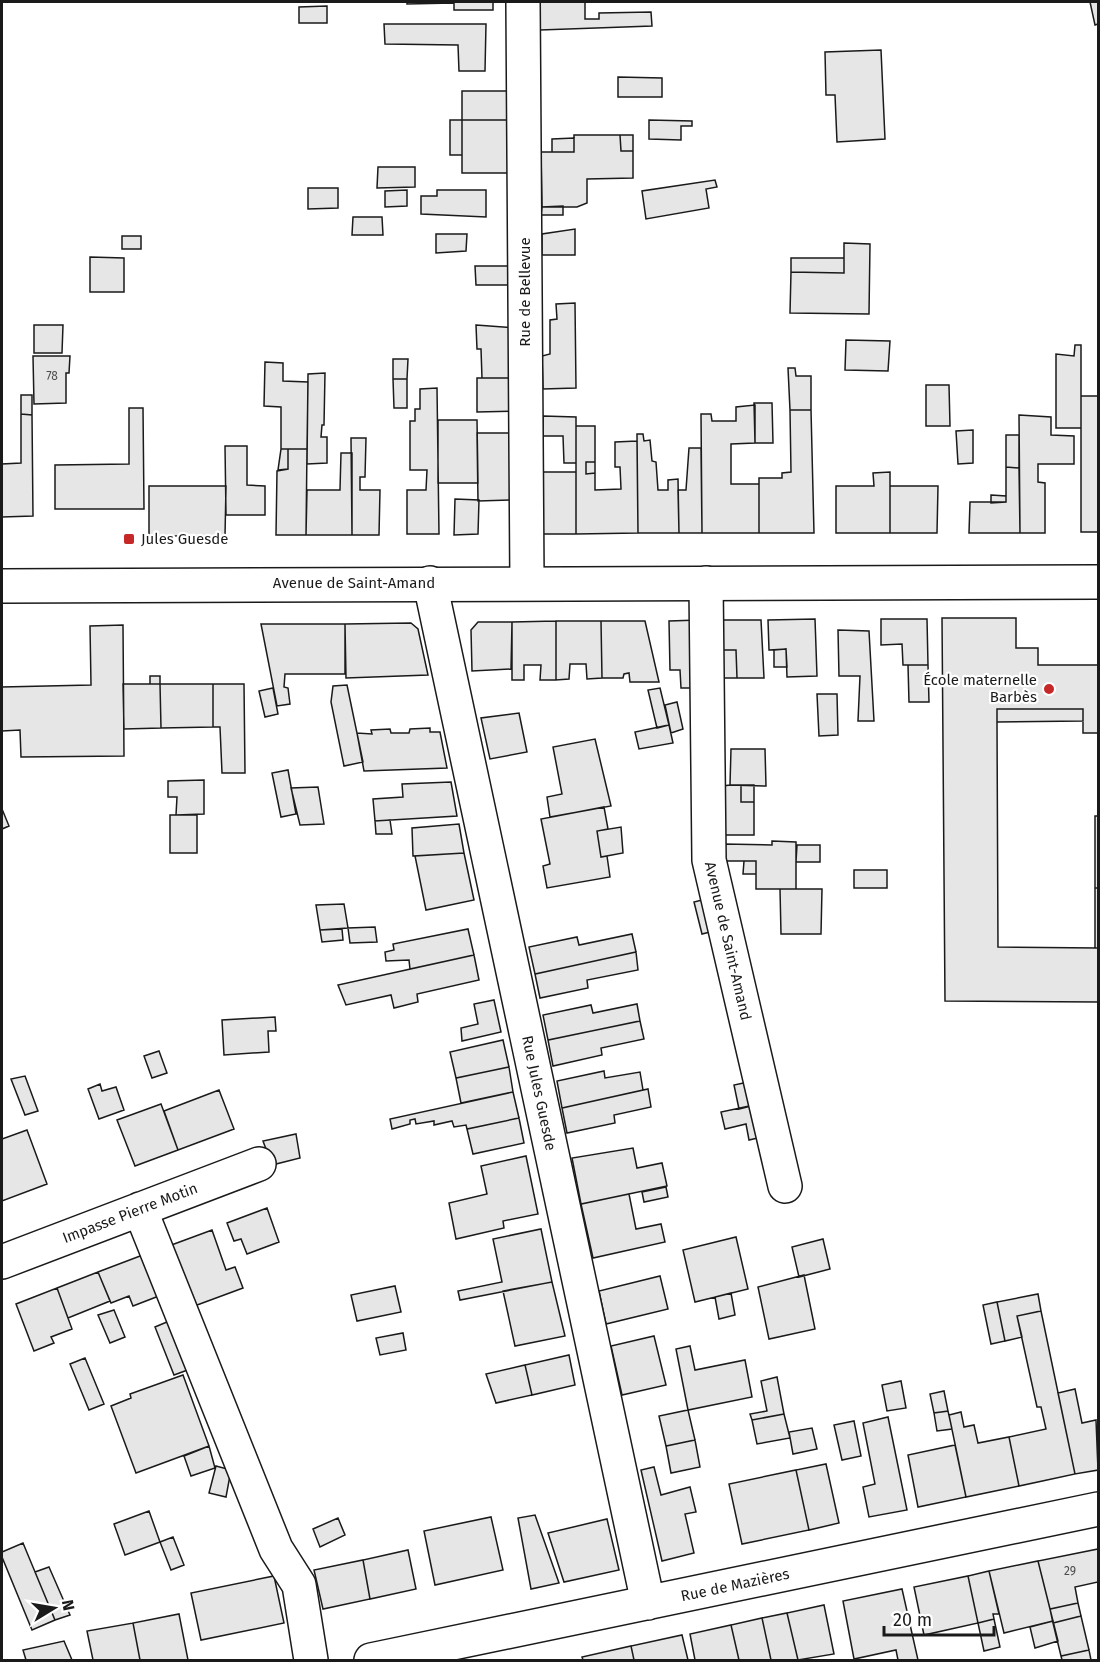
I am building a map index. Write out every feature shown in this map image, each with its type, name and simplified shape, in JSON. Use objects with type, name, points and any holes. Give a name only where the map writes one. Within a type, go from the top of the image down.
[{"type":"street","name":"Rue de Bellevue","points":[[522,2],[527,583]]},
{"type":"street","name":"Avenue de Saint-Amand","points":[[2,585],[1098,582]]},
{"type":"street","name":"Rue Jules Guesde","points":[[430,583],[648,1603]]},
{"type":"street","name":"Avenue de Saint-Amand","points":[[706,583],[709,860],[785,1186]]},
{"type":"street","name":"Impasse Pierre Motin","points":[[2,1262],[259,1164]]},
{"type":"street","points":[[140,1209],[276,1549],[299,1585],[311,1660]]},
{"type":"street","name":"Rue de Mazières","points":[[371,1660],[1098,1509]]},
{"type":"building","points":[[407,2],[493,2],[493,10],[454,10],[454,3],[407,4]]},
{"type":"building","points":[[540,2],[585,2],[585,19],[599,19],[599,13],[651,12],[652,26],[540,30]]},
{"type":"building","points":[[1090,2],[1098,2],[1098,24],[1095,25]]},
{"type":"building","points":[[327,6],[327,23],[299,23],[299,7]]},
{"type":"building","points":[[384,24],[486,24],[485,71],[459,71],[458,45],[385,44]]},
{"type":"building","points":[[881,50],[885,139],[837,142],[835,95],[826,95],[825,52]]},
{"type":"building","points":[[618,77],[662,78],[662,97],[618,97]]},
{"type":"building","points":[[462,91],[508,91],[509,120],[462,120]]},
{"type":"building","points":[[450,120],[462,120],[462,155],[450,155]]},
{"type":"building","points":[[462,120],[509,120],[509,173],[462,173]]},
{"type":"building","points":[[649,120],[692,121],[692,126],[681,126],[681,140],[649,139]]},
{"type":"building","points":[[574,135],[620,135],[621,151],[633,151],[633,178],[587,179],[587,203],[577,207],[542,207],[541,152],[574,152]]},
{"type":"building","points":[[620,135],[633,135],[633,151],[621,151]]},
{"type":"building","points":[[574,138],[574,152],[552,152],[552,139]]},
{"type":"building","points":[[378,167],[415,167],[415,187],[377,188]]},
{"type":"building","points":[[715,180],[717,187],[706,189],[709,208],[646,219],[642,191]]},
{"type":"building","points":[[308,188],[338,188],[338,208],[308,209]]},
{"type":"building","points":[[407,190],[407,206],[385,207],[385,191]]},
{"type":"building","points":[[437,190],[486,190],[486,217],[421,214],[421,196],[437,196]]},
{"type":"building","points":[[563,206],[563,215],[541,215],[542,207]]},
{"type":"building","points":[[353,217],[382,217],[383,235],[352,235]]},
{"type":"building","points":[[575,229],[575,255],[542,255],[542,234]]},
{"type":"building","points":[[436,234],[467,234],[466,251],[436,253]]},
{"type":"building","points":[[122,236],[141,236],[141,249],[122,249]]},
{"type":"building","points":[[844,243],[870,244],[869,314],[790,313],[791,272],[844,273]]},
{"type":"building","points":[[90,257],[124,258],[124,292],[90,292]]},
{"type":"building","points":[[791,258],[844,258],[844,273],[791,272]]},
{"type":"building","points":[[475,266],[512,266],[512,285],[476,285]]},
{"type":"building","points":[[575,303],[576,388],[543,389],[542,356],[550,354],[550,320],[557,319],[556,304]]},
{"type":"building","points":[[34,325],[63,325],[62,353],[34,353]]},
{"type":"building","points":[[476,325],[516,328],[516,378],[482,378],[481,349],[477,349]]},
{"type":"building","points":[[846,340],[890,341],[888,371],[845,370]]},
{"type":"building","points":[[1075,345],[1081,345],[1081,428],[1056,428],[1056,354],[1074,356]]},
{"type":"building","points":[[33,356],[70,356],[69,373],[66,373],[66,403],[34,404]]},
{"type":"building","points":[[393,359],[408,359],[407,379],[393,379]]},
{"type":"building","points":[[265,362],[283,363],[283,381],[308,382],[307,449],[281,449],[281,407],[264,406]]},
{"type":"building","points":[[788,368],[795,368],[796,376],[811,376],[811,410],[790,410]]},
{"type":"building","points":[[325,373],[324,425],[322,425],[321,437],[327,437],[327,463],[307,464],[308,374]]},
{"type":"building","points":[[477,378],[516,378],[515,411],[477,412]]},
{"type":"building","points":[[393,379],[407,379],[407,408],[394,408]]},
{"type":"building","points":[[926,385],[949,385],[950,426],[926,426]]},
{"type":"building","points":[[437,388],[439,534],[407,534],[407,490],[426,490],[427,470],[410,470],[410,421],[415,421],[415,409],[420,409],[420,389]]},
{"type":"building","points":[[21,395],[32,395],[32,415],[21,414]]},
{"type":"building","points":[[1081,396],[1098,396],[1098,532],[1081,532]]},
{"type":"building","points":[[754,403],[772,403],[773,443],[755,443]]},
{"type":"building","points":[[755,405],[755,443],[731,444],[731,484],[759,484],[759,533],[702,533],[701,414],[711,414],[712,421],[736,421],[736,407]]},
{"type":"building","points":[[129,408],[143,408],[144,509],[55,509],[55,465],[129,464]]},
{"type":"building","points":[[790,410],[811,410],[814,533],[759,533],[759,478],[782,478],[782,473],[791,472]]},
{"type":"building","points":[[21,414],[32,415],[33,516],[2,517],[2,464],[21,463]]},
{"type":"building","points":[[1019,415],[1051,417],[1051,435],[1074,436],[1074,464],[1038,464],[1038,482],[1045,483],[1045,533],[1020,533]]},
{"type":"building","points":[[543,416],[576,417],[576,463],[564,463],[563,436],[543,436]]},
{"type":"building","points":[[438,420],[477,420],[478,483],[438,483]]},
{"type":"building","points":[[576,426],[595,426],[595,462],[586,462],[586,474],[595,473],[595,490],[621,489],[620,467],[615,467],[615,442],[637,441],[638,533],[576,534]]},
{"type":"building","points":[[973,430],[973,463],[958,464],[956,431]]},
{"type":"building","points":[[477,433],[511,433],[511,500],[478,501]]},
{"type":"building","points":[[637,434],[643,434],[644,441],[650,440],[652,461],[656,462],[658,490],[668,490],[668,480],[678,479],[679,533],[638,533]]},
{"type":"building","points":[[1006,435],[1019,435],[1019,468],[1006,467]]},
{"type":"building","points":[[351,438],[366,438],[365,477],[360,477],[360,490],[380,490],[379,535],[352,535]]},
{"type":"building","points":[[225,446],[247,446],[247,485],[265,486],[265,515],[226,515]]},
{"type":"building","points":[[689,448],[701,448],[702,533],[679,533],[678,490],[686,490]]},
{"type":"building","points":[[281,449],[288,449],[288,469],[278,470]]},
{"type":"building","points":[[288,449],[307,449],[306,535],[276,535],[277,471],[288,469]]},
{"type":"building","points":[[341,453],[352,453],[352,535],[306,535],[307,490],[340,490]]},
{"type":"building","points":[[586,462],[595,462],[595,473],[586,474]]},
{"type":"building","points":[[1006,467],[1019,468],[1020,533],[969,533],[970,502],[1006,502]]},
{"type":"building","points":[[543,472],[576,472],[576,534],[543,534]]},
{"type":"building","points":[[890,472],[890,533],[836,533],[836,486],[874,486],[873,473]]},
{"type":"building","points":[[149,486],[226,486],[225,536],[149,536]]},
{"type":"building","points":[[890,486],[938,486],[937,533],[890,533]]},
{"type":"building","points":[[991,495],[1006,496],[1006,502],[991,503]]},
{"type":"building","points":[[455,499],[479,500],[478,534],[454,535]]},
{"type":"building","points":[[942,618],[1016,618],[1016,648],[1038,648],[1038,665],[1098,665],[1098,733],[1083,733],[1083,709],[997,709],[997,722],[998,947],[1098,948],[1098,1002],[945,1001]]},
{"type":"building","points":[[815,619],[817,676],[787,677],[786,649],[769,650],[768,620]]},
{"type":"building","points":[[881,619],[927,619],[928,665],[903,665],[902,644],[881,645]]},
{"type":"building","points":[[699,620],[700,688],[681,688],[680,670],[670,670],[669,621]]},
{"type":"building","points":[[715,620],[761,620],[764,678],[737,678],[736,650],[715,650]]},
{"type":"building","points":[[556,621],[601,621],[602,678],[587,679],[586,664],[570,664],[569,679],[556,680]]},
{"type":"building","points":[[556,621],[556,680],[540,680],[541,665],[524,665],[524,680],[512,680],[512,622]]},
{"type":"building","points":[[601,621],[645,621],[659,682],[630,682],[629,673],[624,674],[623,678],[602,678]]},
{"type":"building","points":[[478,622],[512,622],[511,669],[472,671],[471,630]]},
{"type":"building","points":[[411,623],[418,629],[428,675],[346,678],[345,624]]},
{"type":"building","points":[[261,624],[345,624],[345,674],[285,674],[284,687],[288,688],[290,704],[277,706]]},
{"type":"building","points":[[123,625],[124,756],[21,757],[20,730],[2,731],[2,687],[91,685],[90,626]]},
{"type":"building","points":[[838,630],[869,631],[874,721],[858,721],[860,676],[839,676]]},
{"type":"building","points":[[786,649],[787,667],[774,667],[774,650]]},
{"type":"building","points":[[715,650],[736,650],[737,678],[715,678]]},
{"type":"building","points":[[908,665],[928,665],[929,702],[909,702]]},
{"type":"building","points":[[150,676],[160,676],[160,684],[150,684]]},
{"type":"building","points":[[123,684],[160,684],[161,728],[124,729]]},
{"type":"building","points":[[160,684],[213,684],[213,727],[161,728]]},
{"type":"building","points":[[213,684],[244,684],[245,773],[222,773],[220,727],[213,727]]},
{"type":"building","points":[[347,685],[363,762],[344,766],[331,702],[333,686]]},
{"type":"building","points":[[273,688],[278,714],[265,717],[259,691]]},
{"type":"building","points":[[660,688],[669,725],[657,728],[648,690]]},
{"type":"building","points":[[817,694],[837,694],[838,735],[819,736]]},
{"type":"building","points":[[677,702],[683,729],[671,733],[665,705]]},
{"type":"building","points":[[997,709],[1083,709],[1083,721],[997,722]]},
{"type":"building","points":[[519,713],[527,752],[490,759],[481,718]]},
{"type":"building","points":[[669,725],[673,743],[639,749],[635,732]]},
{"type":"building","points":[[430,728],[430,732],[440,732],[447,768],[364,771],[357,733],[372,734],[371,730],[390,729],[391,733],[409,733],[410,729]]},
{"type":"building","points":[[595,739],[611,806],[550,817],[547,797],[562,794],[553,747]]},
{"type":"building","points":[[731,749],[765,749],[766,786],[730,785]]},
{"type":"building","points":[[288,770],[296,814],[281,817],[272,773]]},
{"type":"building","points":[[204,780],[204,814],[176,815],[177,797],[168,797],[168,781]]},
{"type":"building","points":[[451,782],[457,816],[375,821],[373,799],[403,797],[402,784]]},
{"type":"building","points":[[741,785],[741,802],[754,802],[754,835],[724,835],[723,786]]},
{"type":"building","points":[[741,785],[754,785],[754,802],[741,802]]},
{"type":"building","points":[[318,787],[324,824],[300,825],[291,788]]},
{"type":"building","points":[[604,807],[608,829],[597,831],[601,857],[607,856],[610,877],[547,888],[543,866],[550,864],[541,819]]},
{"type":"building","points":[[2,809],[9,826],[2,829]]},
{"type":"building","points":[[170,815],[197,815],[197,853],[170,853]]},
{"type":"building","points":[[1095,816],[1098,816],[1098,888],[1095,888]]},
{"type":"building","points":[[390,820],[392,834],[376,834],[375,821]]},
{"type":"building","points":[[459,824],[464,853],[413,856],[412,828]]},
{"type":"building","points":[[621,827],[623,853],[601,857],[597,831]]},
{"type":"building","points":[[772,841],[796,842],[796,889],[756,889],[756,861],[724,861],[724,844],[772,845]]},
{"type":"building","points":[[797,845],[820,845],[820,862],[796,862]]},
{"type":"building","points":[[464,853],[474,900],[426,910],[415,856]]},
{"type":"building","points":[[744,861],[756,861],[756,874],[743,874]]},
{"type":"building","points":[[854,870],[887,870],[887,888],[854,888]]},
{"type":"building","points":[[1095,888],[1098,888],[1098,948],[1095,948]]},
{"type":"building","points":[[780,889],[822,889],[821,934],[781,934]]},
{"type":"building","points":[[710,898],[718,930],[702,934],[694,902]]},
{"type":"building","points":[[344,904],[348,928],[320,930],[316,905]]},
{"type":"building","points":[[375,927],[377,942],[350,943],[348,928]]},
{"type":"building","points":[[342,929],[343,940],[322,942],[320,930]]},
{"type":"building","points":[[468,929],[474,955],[410,969],[409,960],[386,961],[385,952],[394,950],[393,944]]},
{"type":"building","points":[[632,934],[636,952],[535,974],[529,947],[577,937],[579,945]]},
{"type":"building","points":[[636,952],[638,970],[587,980],[588,988],[540,998],[535,974]]},
{"type":"building","points":[[474,955],[479,980],[417,994],[418,1002],[394,1008],[391,995],[346,1005],[338,985]]},
{"type":"building","points":[[494,1000],[501,1032],[462,1041],[461,1028],[478,1024],[474,1004]]},
{"type":"building","points":[[637,1004],[640,1021],[548,1040],[543,1015],[591,1005],[593,1013]]},
{"type":"building","points":[[275,1017],[276,1031],[268,1031],[269,1052],[224,1055],[222,1020]]},
{"type":"building","points":[[640,1021],[644,1039],[601,1048],[602,1055],[553,1066],[548,1040]]},
{"type":"building","points":[[503,1040],[509,1067],[456,1078],[450,1052]]},
{"type":"building","points":[[159,1051],[167,1073],[152,1078],[144,1056]]},
{"type":"building","points":[[509,1067],[513,1092],[461,1103],[456,1078]]},
{"type":"building","points":[[604,1071],[605,1078],[640,1072],[643,1090],[562,1108],[557,1081]]},
{"type":"building","points":[[25,1076],[38,1111],[25,1115],[11,1079]]},
{"type":"building","points":[[753,1081],[759,1104],[739,1109],[734,1085]]},
{"type":"building","points":[[100,1084],[102,1091],[116,1087],[124,1110],[99,1119],[88,1089]]},
{"type":"building","points":[[648,1089],[651,1107],[614,1115],[615,1123],[567,1133],[562,1108]]},
{"type":"building","points":[[219,1090],[234,1129],[178,1150],[164,1111]]},
{"type":"building","points":[[513,1092],[519,1118],[467,1129],[466,1125],[454,1127],[452,1121],[434,1125],[434,1121],[416,1124],[415,1119],[410,1120],[410,1124],[392,1129],[390,1119]]},
{"type":"building","points":[[161,1104],[178,1150],[135,1166],[117,1120]]},
{"type":"building","points":[[759,1104],[766,1136],[749,1140],[746,1124],[725,1129],[721,1112]]},
{"type":"building","points":[[519,1118],[524,1143],[473,1154],[467,1129]]},
{"type":"building","points":[[27,1130],[47,1184],[2,1201],[2,1139]]},
{"type":"building","points":[[296,1134],[300,1158],[272,1165],[263,1141]]},
{"type":"building","points":[[633,1148],[637,1168],[662,1163],[667,1186],[581,1204],[572,1158]]},
{"type":"building","points":[[526,1156],[538,1214],[503,1221],[504,1228],[456,1239],[449,1203],[487,1194],[481,1166]]},
{"type":"building","points":[[666,1187],[668,1197],[644,1202],[642,1192]]},
{"type":"building","points":[[629,1194],[636,1229],[661,1224],[665,1242],[593,1258],[581,1204]]},
{"type":"building","points":[[267,1208],[279,1242],[247,1254],[241,1239],[234,1241],[227,1223]]},
{"type":"building","points":[[541,1229],[552,1282],[460,1300],[458,1291],[502,1282],[493,1239]]},
{"type":"building","points":[[212,1230],[226,1270],[235,1267],[243,1288],[189,1308],[166,1247]]},
{"type":"building","points":[[736,1237],[748,1289],[695,1302],[683,1250]]},
{"type":"building","points":[[823,1239],[830,1269],[799,1277],[792,1247]]},
{"type":"building","points":[[148,1253],[164,1294],[133,1306],[129,1296],[111,1303],[98,1272]]},
{"type":"building","points":[[98,1272],[110,1301],[68,1318],[57,1288]]},
{"type":"building","points":[[804,1275],[815,1329],[769,1339],[758,1287]]},
{"type":"building","points":[[660,1276],[668,1309],[606,1324],[599,1291]]},
{"type":"building","points":[[552,1282],[565,1336],[515,1346],[503,1291]]},
{"type":"building","points":[[395,1286],[401,1312],[357,1321],[351,1295]]},
{"type":"building","points":[[57,1288],[72,1329],[51,1337],[54,1343],[34,1351],[16,1304]]},
{"type":"building","points":[[731,1293],[735,1315],[719,1319],[715,1297]]},
{"type":"building","points":[[1038,1294],[1041,1311],[1017,1316],[1022,1337],[1005,1341],[997,1302]]},
{"type":"building","points":[[997,1302],[1005,1341],[991,1344],[983,1305]]},
{"type":"building","points":[[114,1310],[125,1337],[110,1343],[98,1315]]},
{"type":"building","points":[[1041,1311],[1075,1474],[1019,1486],[1009,1437],[1046,1429],[1041,1407],[1037,1407],[1017,1316]]},
{"type":"building","points":[[174,1319],[193,1368],[174,1375],[155,1327]]},
{"type":"building","points":[[403,1333],[406,1350],[380,1355],[376,1338]]},
{"type":"building","points":[[654,1336],[666,1385],[622,1395],[611,1346]]},
{"type":"building","points":[[690,1346],[695,1370],[745,1360],[752,1397],[688,1410],[676,1349]]},
{"type":"building","points":[[569,1355],[575,1385],[532,1395],[525,1365]]},
{"type":"building","points":[[85,1358],[104,1404],[89,1410],[70,1364]]},
{"type":"building","points":[[525,1365],[532,1395],[496,1403],[486,1374]]},
{"type":"building","points":[[183,1375],[209,1446],[136,1473],[111,1406],[131,1398],[130,1394]]},
{"type":"building","points":[[777,1377],[784,1414],[752,1420],[750,1414],[767,1411],[761,1381]]},
{"type":"building","points":[[901,1381],[906,1408],[887,1411],[882,1385]]},
{"type":"building","points":[[1075,1389],[1082,1423],[1096,1420],[1098,1470],[1075,1474],[1058,1393]]},
{"type":"building","points":[[944,1391],[948,1411],[934,1413],[930,1394]]},
{"type":"building","points":[[688,1410],[695,1440],[666,1446],[659,1416]]},
{"type":"building","points":[[948,1411],[952,1429],[937,1431],[934,1413]]},
{"type":"building","points":[[961,1412],[964,1427],[974,1425],[978,1443],[1009,1437],[1019,1486],[966,1497],[949,1415]]},
{"type":"building","points":[[784,1414],[790,1438],[757,1444],[752,1420]]},
{"type":"building","points":[[888,1417],[907,1510],[869,1517],[863,1487],[875,1484],[863,1423]]},
{"type":"building","points":[[854,1421],[861,1456],[842,1460],[834,1425]]},
{"type":"building","points":[[812,1428],[817,1449],[793,1454],[789,1432]]},
{"type":"building","points":[[695,1440],[700,1467],[671,1473],[666,1446]]},
{"type":"building","points":[[955,1445],[966,1497],[918,1507],[908,1455]]},
{"type":"building","points":[[209,1446],[215,1468],[191,1476],[184,1456]]},
{"type":"building","points":[[826,1464],[839,1523],[809,1530],[796,1470]]},
{"type":"building","points":[[216,1466],[231,1470],[226,1497],[209,1493]]},
{"type":"building","points":[[654,1467],[661,1495],[690,1487],[696,1512],[685,1514],[694,1553],[662,1561],[641,1470]]},
{"type":"building","points":[[796,1470],[809,1530],[742,1544],[729,1484]]},
{"type":"building","points":[[149,1511],[160,1542],[125,1555],[114,1524]]},
{"type":"building","points":[[535,1515],[559,1583],[531,1589],[518,1518]]},
{"type":"building","points":[[491,1517],[503,1570],[435,1585],[424,1531]]},
{"type":"building","points":[[338,1518],[345,1535],[320,1547],[313,1529]]},
{"type":"building","points":[[607,1519],[619,1570],[564,1582],[548,1533]]},
{"type":"building","points":[[173,1537],[184,1565],[171,1570],[160,1542]]},
{"type":"building","points":[[23,1543],[55,1620],[32,1630],[2,1557],[2,1552]]},
{"type":"building","points":[[1098,1549],[1098,1582],[1075,1587],[1078,1603],[1050,1609],[1038,1561]]},
{"type":"building","points":[[408,1550],[416,1589],[370,1599],[363,1560]]},
{"type":"building","points":[[363,1560],[370,1599],[323,1609],[314,1570]]},
{"type":"building","points":[[1038,1561],[1053,1621],[1004,1633],[989,1571]]},
{"type":"building","points":[[49,1567],[70,1615],[55,1620],[35,1572]]},
{"type":"building","points":[[989,1571],[999,1614],[993,1614],[994,1619],[978,1623],[968,1576]]},
{"type":"building","points":[[274,1576],[284,1623],[201,1640],[191,1593]]},
{"type":"building","points":[[968,1576],[978,1623],[924,1635],[914,1587]]},
{"type":"building","points":[[902,1589],[918,1660],[898,1660],[896,1650],[854,1659],[843,1601]]},
{"type":"building","points":[[1078,1603],[1081,1616],[1053,1623],[1050,1609]]},
{"type":"building","points":[[824,1605],[834,1654],[798,1660],[787,1613]]},
{"type":"building","points":[[787,1613],[798,1660],[771,1660],[762,1618]]},
{"type":"building","points":[[179,1614],[188,1660],[140,1660],[133,1623]]},
{"type":"building","points":[[1081,1616],[1089,1650],[1061,1656],[1053,1623]]},
{"type":"building","points":[[762,1618],[771,1660],[739,1660],[731,1625]]},
{"type":"building","points":[[994,1619],[1000,1647],[984,1651],[978,1623]]},
{"type":"building","points":[[1053,1621],[1058,1641],[1035,1648],[1030,1627]]},
{"type":"building","points":[[133,1623],[140,1660],[93,1660],[87,1631]]},
{"type":"building","points":[[731,1625],[739,1660],[695,1660],[690,1634]]},
{"type":"building","points":[[682,1635],[688,1660],[634,1660],[631,1646]]},
{"type":"building","points":[[64,1641],[72,1660],[26,1660],[23,1650]]},
{"type":"building","points":[[631,1646],[634,1660],[583,1660],[582,1657]]},
{"type":"building","points":[[1089,1650],[1091,1660],[1062,1660],[1061,1656]]},
{"type":"place","name":"Jules Guesde","points":[[129,539]]},
{"type":"place","name":"École maternelle Barbès","points":[[1049,689]]}]
